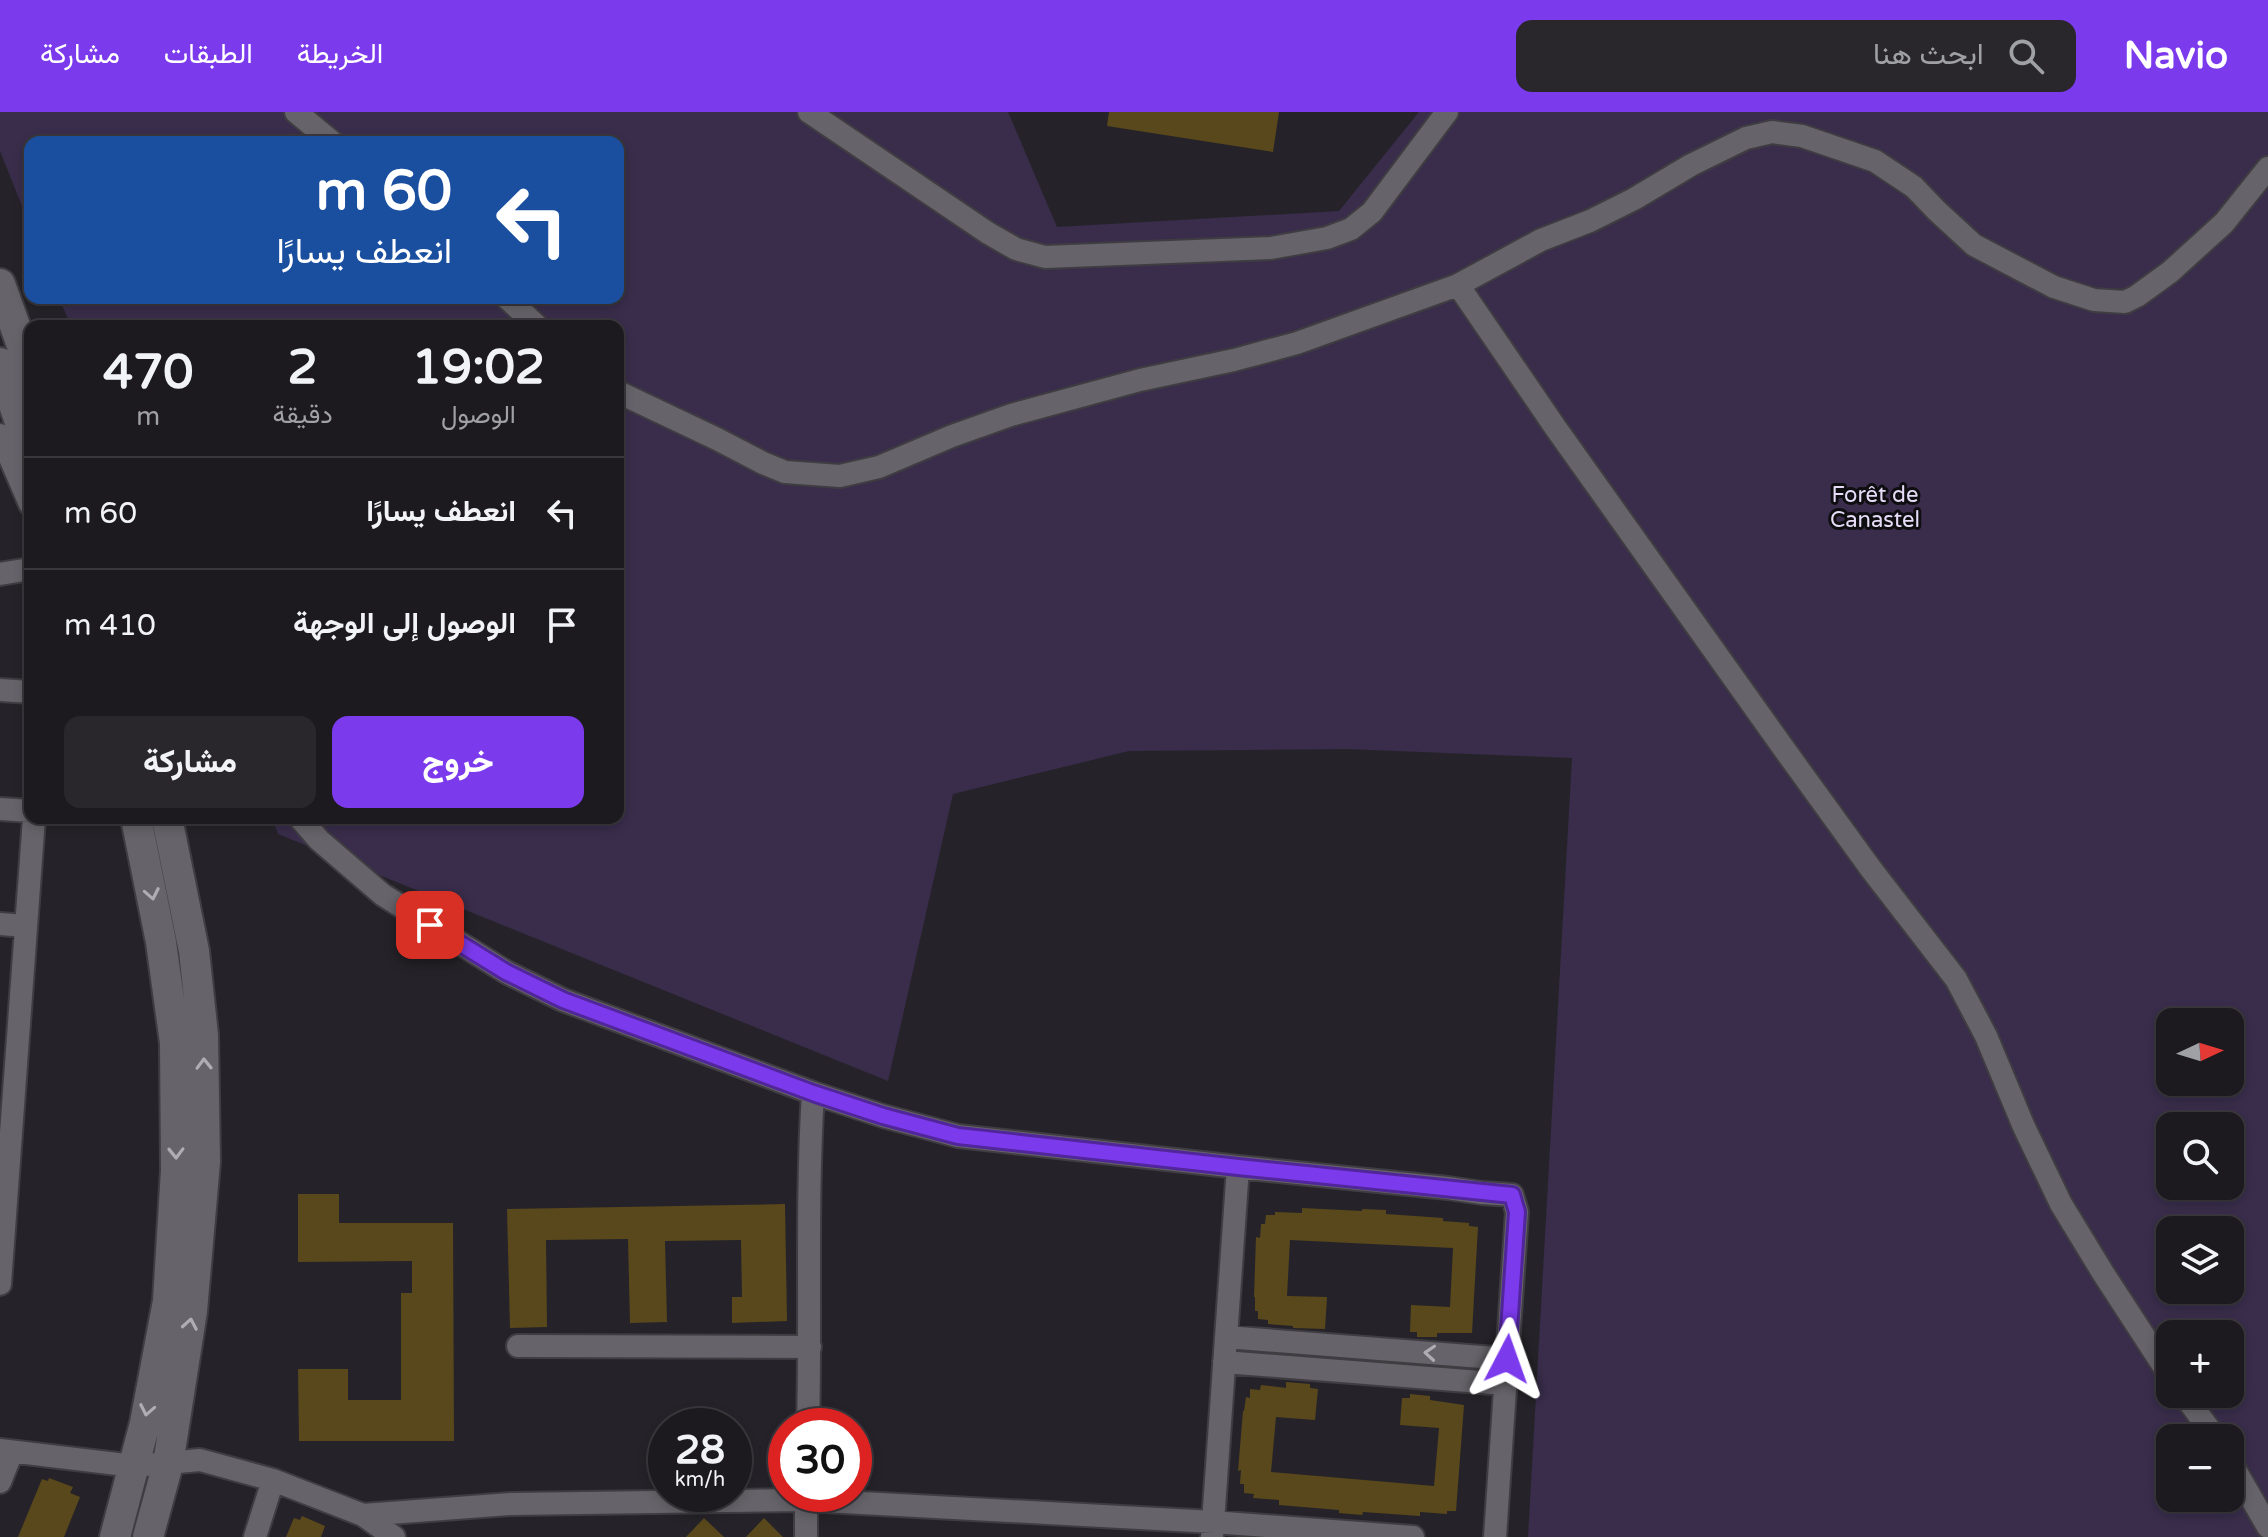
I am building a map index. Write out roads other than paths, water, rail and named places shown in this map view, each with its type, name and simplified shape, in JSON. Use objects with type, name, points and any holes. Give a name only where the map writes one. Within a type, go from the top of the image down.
[{"type":"main road","points":[[0,284],[24,351]]},
{"type":"main road","points":[[0,363],[24,434]]},
{"type":"main road","points":[[115,1537],[145,1423],[168,1301],[176,1170],[175,1043],[161,942],[137,824]]},
{"type":"main road","points":[[148,1537],[168,1464],[192,1311],[205,1162],[203,1035],[196,965],[168,824]]},
{"type":"street","points":[[296,112],[325,136]]},
{"type":"street","points":[[809,112],[988,233],[1016,249],[1045,257],[1271,248],[1327,238],[1351,229],[1372,212],[1447,112]]},
{"type":"street","points":[[624,395],[785,472],[840,476],[879,467],[1011,415],[1140,380],[1297,343],[1458,285],[1541,240],[1634,199],[1691,165],[1746,138],[1772,132],[1802,136],[1875,161],[1914,187],[1974,245],[2054,287],[2094,300],[2125,302],[2170,272],[2224,223],[2268,168]]},
{"type":"street","points":[[1458,285],[1555,427],[1806,779],[1956,979],[1986,1036],[2061,1204],[2156,1354]]},
{"type":"street","points":[[513,304],[531,320]]},
{"type":"street","points":[[0,435],[24,490]]},
{"type":"street","points":[[0,574],[24,570]]},
{"type":"street","points":[[0,690],[24,692]]},
{"type":"street","points":[[0,809],[24,811]]},
{"type":"street","points":[[0,1284],[9,1038],[25,926],[34,824]]},
{"type":"street","points":[[305,824],[319,840],[383,895],[506,972],[563,1000],[883,1116],[958,1136],[1512,1195],[1517,1212],[1495,1537]]},
{"type":"street","points":[[0,924],[25,926]]},
{"type":"street","points":[[808,1408],[813,1093]]},
{"type":"street","points":[[1213,1530],[1238,1167]]},
{"type":"street","points":[[1226,1337],[1507,1359]]},
{"type":"street","points":[[1328,1370],[1329,1345]]},
{"type":"street","points":[[518,1346],[810,1347]]},
{"type":"street","points":[[1224,1362],[1506,1384]]},
{"type":"street","points":[[0,1482],[6,1451],[134,1466],[200,1460],[273,1480],[363,1515],[394,1537]]},
{"type":"street","points":[[255,1537],[273,1480]]},
{"type":"street","points":[[2244,1485],[2268,1527]]},
{"type":"street","points":[[363,1515],[511,1504],[768,1498]]},
{"type":"street","points":[[872,1502],[1213,1530],[1413,1537]]},
{"type":"street","points":[[806,1512],[806,1537]]},
{"type":"park label","name":"Forêt de Canastel","points":[[1875,506]]}]
